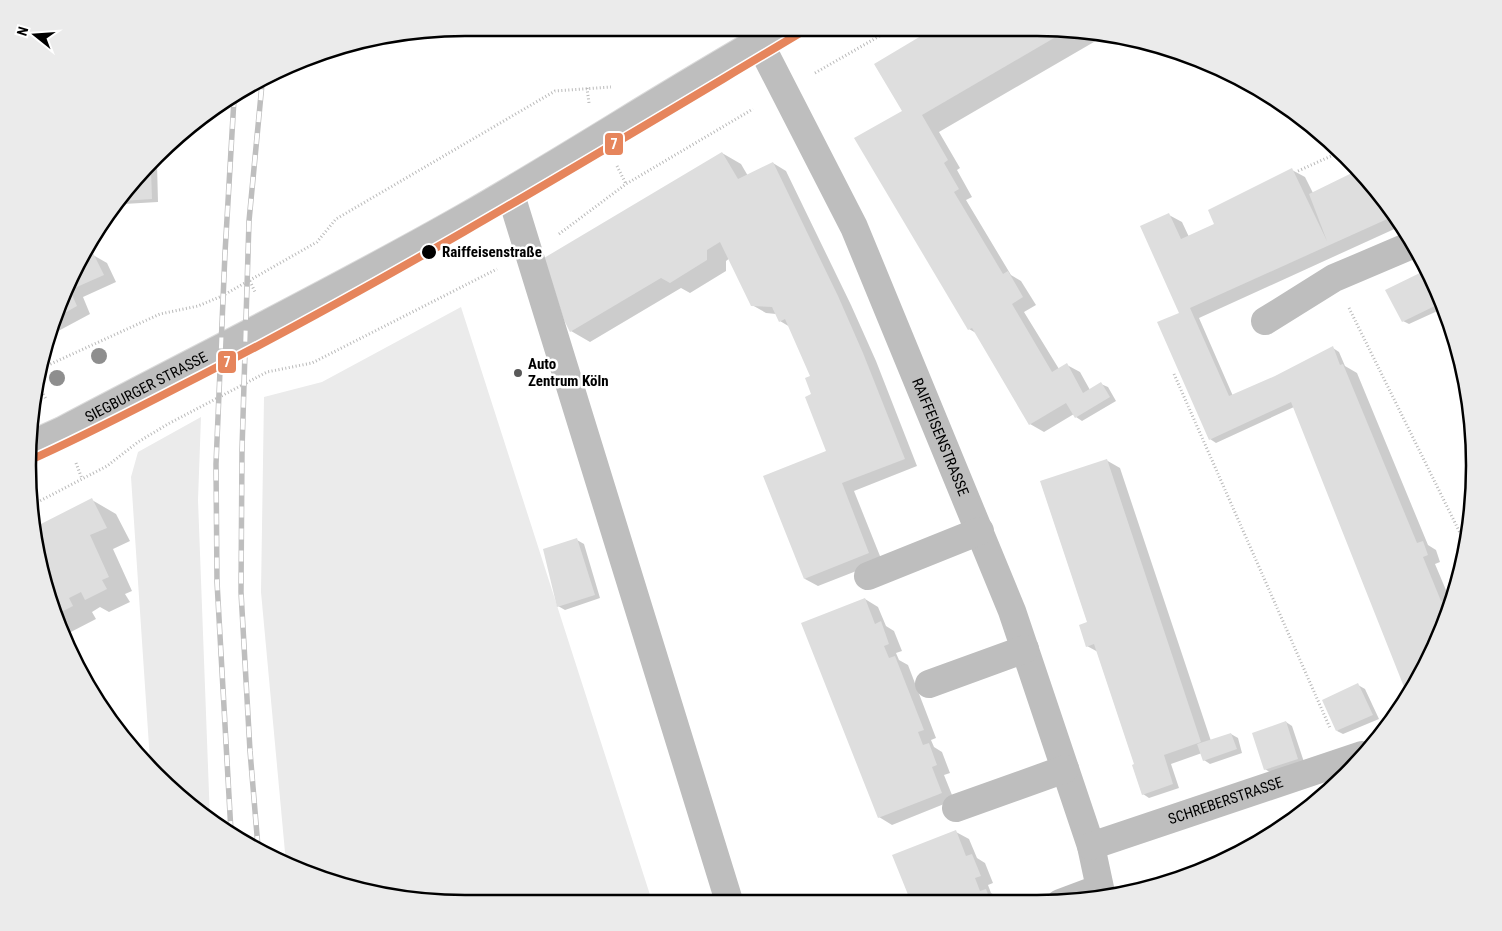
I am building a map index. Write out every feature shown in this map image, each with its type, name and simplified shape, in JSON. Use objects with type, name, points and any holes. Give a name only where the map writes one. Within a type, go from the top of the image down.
[{"type":"street","name":"RAIFFEISENSTRASSE","points":[[770,36],[784,91],[854,227],[1012,611],[1091,846],[1100,888],[1091,891]]},
{"type":"street","name":"SIEGBURGER STRASSE","points":[[37,442],[327,294],[510,192],[770,36]]},
{"type":"street","points":[[510,192],[727,895]]},
{"type":"street","points":[[1265,321],[1334,278],[1406,247]]},
{"type":"street","points":[[868,576],[980,532]]},
{"type":"street","points":[[929,684],[1025,649]]},
{"type":"street","name":"SCHREBERSTRASSE","points":[[1091,846],[1349,760]]},
{"type":"street","points":[[956,808],[1066,769]]},
{"type":"path","points":[[38,502],[107,466],[138,442],[168,424],[267,372],[312,363],[545,244],[626,184],[880,36]]},
{"type":"path","points":[[48,365],[160,314],[198,306],[250,281],[317,242],[336,219],[555,91],[586,88],[604,89],[619,86]]},
{"type":"path","points":[[1298,171],[1333,155]]},
{"type":"path","points":[[614,161],[626,184]]},
{"type":"path","points":[[1334,278],[1461,532]]},
{"type":"path","points":[[1174,374],[1353,755]]},
{"type":"shaded area","points":[[461,307],[650,895],[466,895],[409,891],[354,880],[301,862],[285,854],[261,592],[264,397],[322,382]]},
{"type":"shaded area","points":[[201,417],[198,500],[210,810],[182,788],[150,756],[131,477],[138,452]]},
{"type":"building","points":[[921,36],[1056,37],[922,115],[948,160],[944,163],[959,189],[954,192],[1003,274],[1008,271],[1023,297],[1012,304],[1052,372],[1067,363],[1083,393],[1101,382],[1110,397],[1075,418],[1066,403],[1029,425],[972,328],[968,330],[854,138],[902,111],[874,64]]},
{"type":"building","points":[[722,152],[738,179],[773,162],[838,296],[905,459],[842,483],[869,553],[804,579],[763,476],[826,451],[805,397],[811,394],[805,378],[810,376],[785,319],[779,322],[772,307],[751,306],[720,242],[707,250],[707,260],[670,283],[661,278],[570,332],[564,320],[544,258]]},
{"type":"building","points":[[1292,168],[1327,241],[1309,194],[1351,173],[1387,219],[1190,308],[1229,396],[1275,376],[1333,346],[1340,365],[1343,364],[1417,543],[1423,541],[1428,555],[1423,557],[1441,601],[1444,600],[1433,630],[1404,687],[1291,402],[1209,440],[1157,322],[1179,313],[1140,226],[1169,213],[1181,239],[1214,224],[1208,210]]},
{"type":"building","points":[[151,173],[152,199],[128,201]]},
{"type":"building","points":[[93,253],[104,275],[75,288],[81,276]]},
{"type":"building","points":[[1420,273],[1435,306],[1402,322],[1385,290]]},
{"type":"building","points":[[72,295],[77,306],[65,313]]},
{"type":"building","points":[[1107,459],[1201,742],[1164,755],[1173,784],[1142,795],[1132,765],[1134,764],[1094,644],[1086,647],[1079,625],[1087,622],[1040,481]]},
{"type":"building","points":[[92,498],[107,528],[90,535],[109,577],[102,580],[107,589],[85,600],[81,592],[69,598],[73,606],[62,611],[44,549],[40,524]]},
{"type":"building","points":[[577,538],[595,595],[557,607],[543,549]]},
{"type":"building","points":[[865,598],[875,624],[881,621],[889,644],[884,646],[889,658],[895,656],[924,730],[918,732],[923,745],[929,743],[937,765],[932,767],[942,793],[878,818],[801,623]]},
{"type":"building","points":[[1358,683],[1373,715],[1336,731],[1322,700]]},
{"type":"building","points":[[1286,721],[1298,759],[1264,770],[1252,733]]},
{"type":"building","points":[[1231,733],[1237,749],[1203,761],[1197,744]]},
{"type":"building","points":[[956,830],[966,856],[972,854],[981,876],[975,878],[980,891],[986,889],[988,895],[908,895],[892,855]]},
{"type":"railway","points":[[257,840],[250,751],[241,592],[242,450],[249,221],[262,89]]},
{"type":"railway","points":[[231,824],[217,582],[216,464],[234,105]]},
{"type":"transit line","name":"7","points":[[36,457],[136,409],[354,294],[505,208],[795,36]]},
{"type":"place","name":"Raiffeisenstraße","points":[[429,252]]},
{"type":"place","name":"Auto Zentrum Köln","points":[[518,373]]}]
